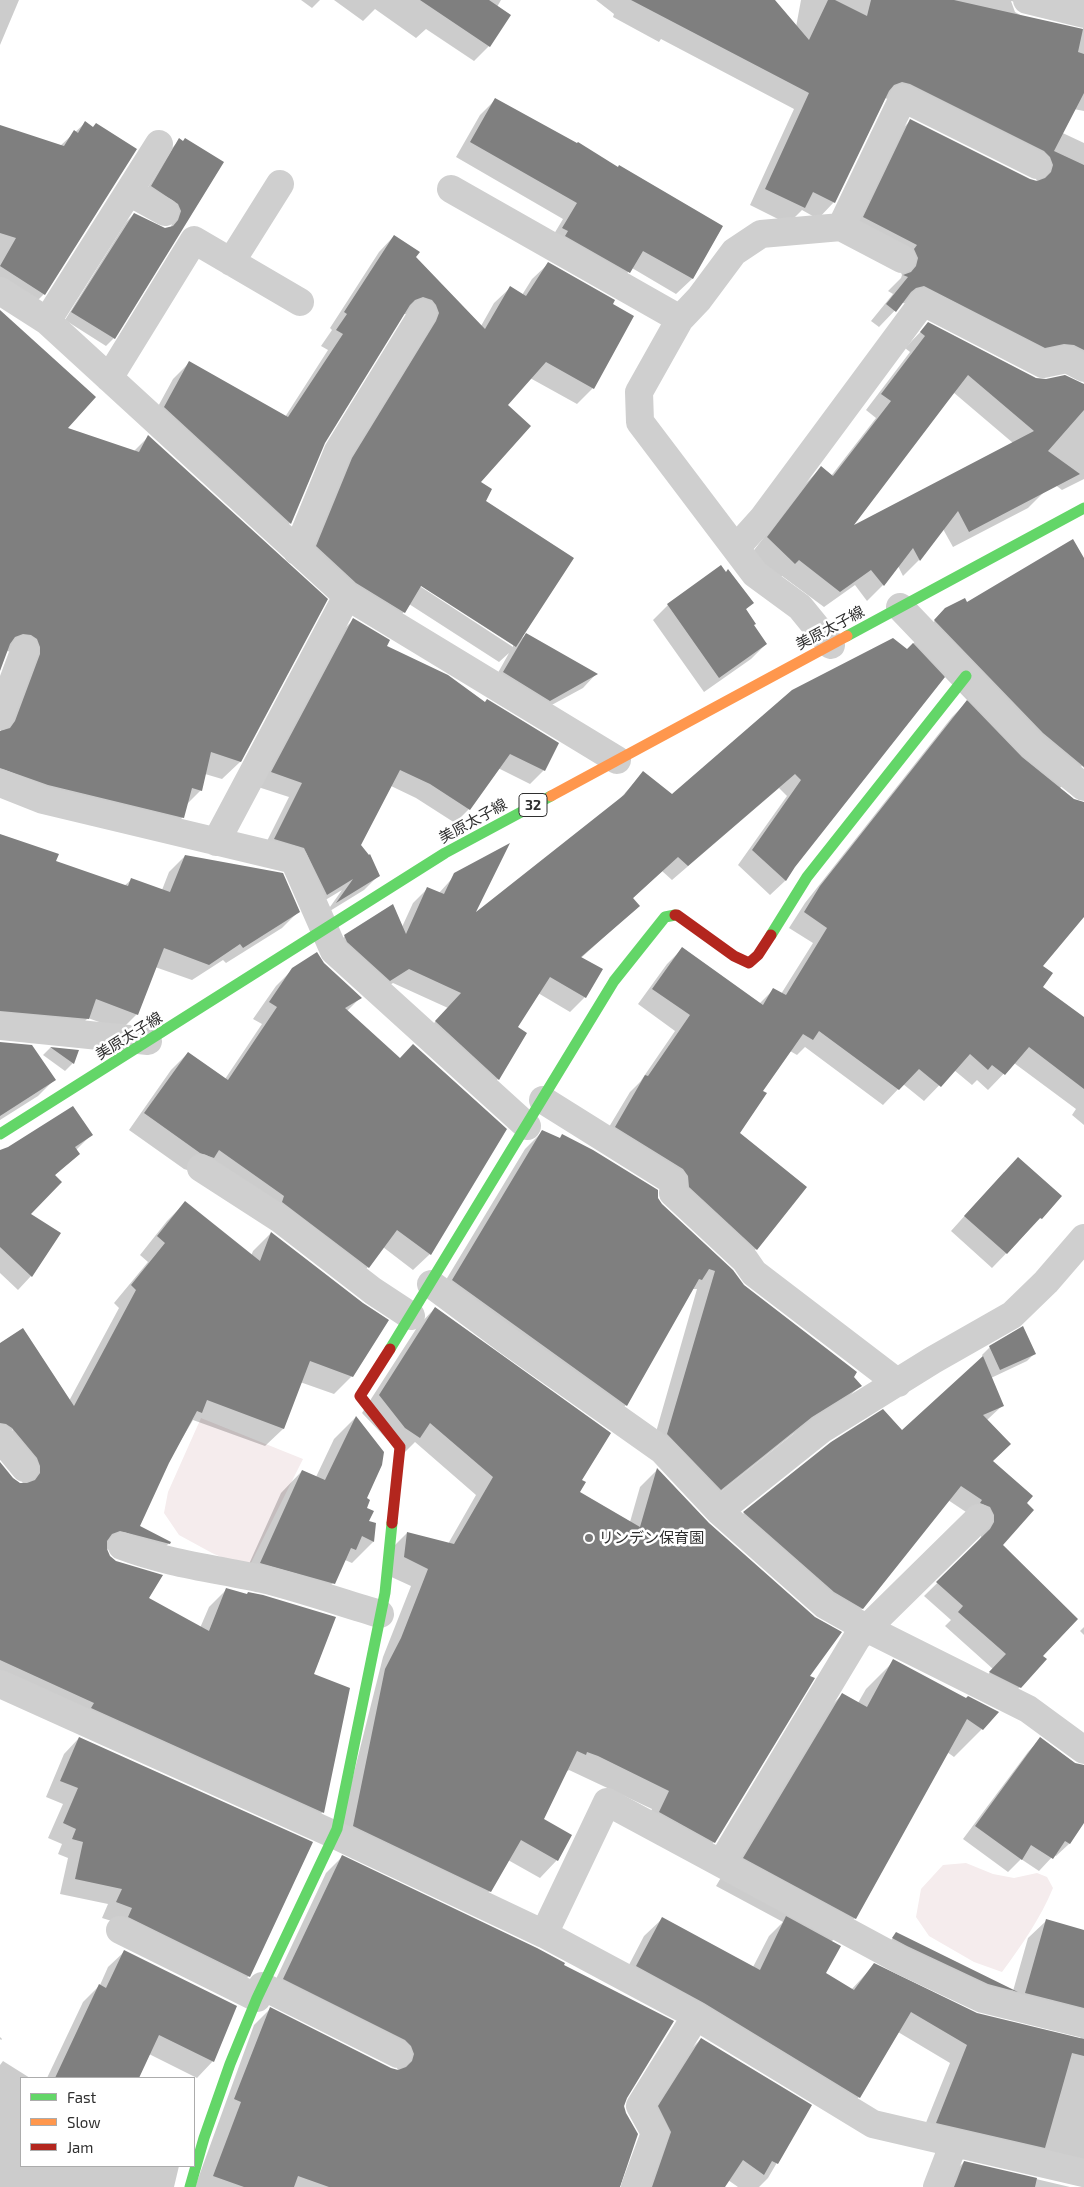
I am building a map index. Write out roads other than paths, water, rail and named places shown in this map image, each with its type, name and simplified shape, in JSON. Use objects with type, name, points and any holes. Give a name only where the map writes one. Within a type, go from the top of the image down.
[{"type":"street","points":[[1027,0],[1084,14]]},
{"type":"street","points":[[841,227],[903,98],[1036,165]]},
{"type":"street","points":[[47,321],[158,144]]},
{"type":"street","points":[[231,262],[280,184]]},
{"type":"street","points":[[451,189],[680,319]]},
{"type":"street","points":[[129,192],[165,212]]},
{"type":"street","points":[[831,645],[800,607],[755,574],[640,422],[639,392],[680,319],[699,299],[734,252],[761,234],[841,227],[902,259]]},
{"type":"street","points":[[109,378],[194,240],[300,302]]},
{"type":"street","points":[[0,291],[47,321],[347,596],[617,760]]},
{"type":"street","points":[[736,548],[762,518],[923,302],[1043,364],[1067,360],[1084,368]]},
{"type":"street","points":[[297,551],[338,451],[423,313]]},
{"type":"street","name":"美原太子線","points":[[0,1134],[324,928],[445,854],[1084,508]]},
{"type":"street","points":[[216,842],[347,596]]},
{"type":"street","points":[[900,607],[1032,745],[1084,787]]},
{"type":"street","points":[[0,716],[25,649]]},
{"type":"street","points":[[190,2187],[204,2138],[230,2064],[259,1992],[335,1834],[384,1593],[400,1447],[360,1396],[431,1284],[614,981],[665,917],[677,916],[690,923],[734,956],[749,963],[758,955],[807,877],[966,676]]},
{"type":"street","points":[[0,783],[43,800],[294,860],[334,951],[527,1126]]},
{"type":"street","points":[[0,1026],[148,1041]]},
{"type":"street","points":[[542,1100],[674,1182],[673,1193],[745,1260],[754,1273],[898,1383]]},
{"type":"street","points":[[201,1168],[280,1219],[373,1291],[411,1316]]},
{"type":"street","points":[[719,1511],[822,1429],[933,1360],[1012,1315],[1046,1282],[1084,1238]]},
{"type":"street","points":[[431,1284],[662,1450],[719,1511],[824,1605],[1028,1709],[1084,1750]]},
{"type":"street","points":[[0,1438],[24,1468]]},
{"type":"street","points":[[722,1862],[857,1638],[980,1518]]},
{"type":"street","points":[[122,1546],[146,1556],[187,1566],[201,1566],[266,1580],[380,1614]]},
{"type":"street","points":[[0,1684],[335,1834],[544,1934],[696,2016],[873,2124],[1084,2173]]},
{"type":"street","points":[[544,1934],[607,1802],[722,1862],[900,1960],[983,1999],[1084,2024]]},
{"type":"street","points":[[120,1930],[398,2054]]},
{"type":"street","points":[[634,2187],[655,2133],[640,2106],[696,2016]]},
{"type":"street","points":[[937,2187],[954,2143]]},
{"type":"place","name":"リンデン保育園","points":[[589,1538]]}]
